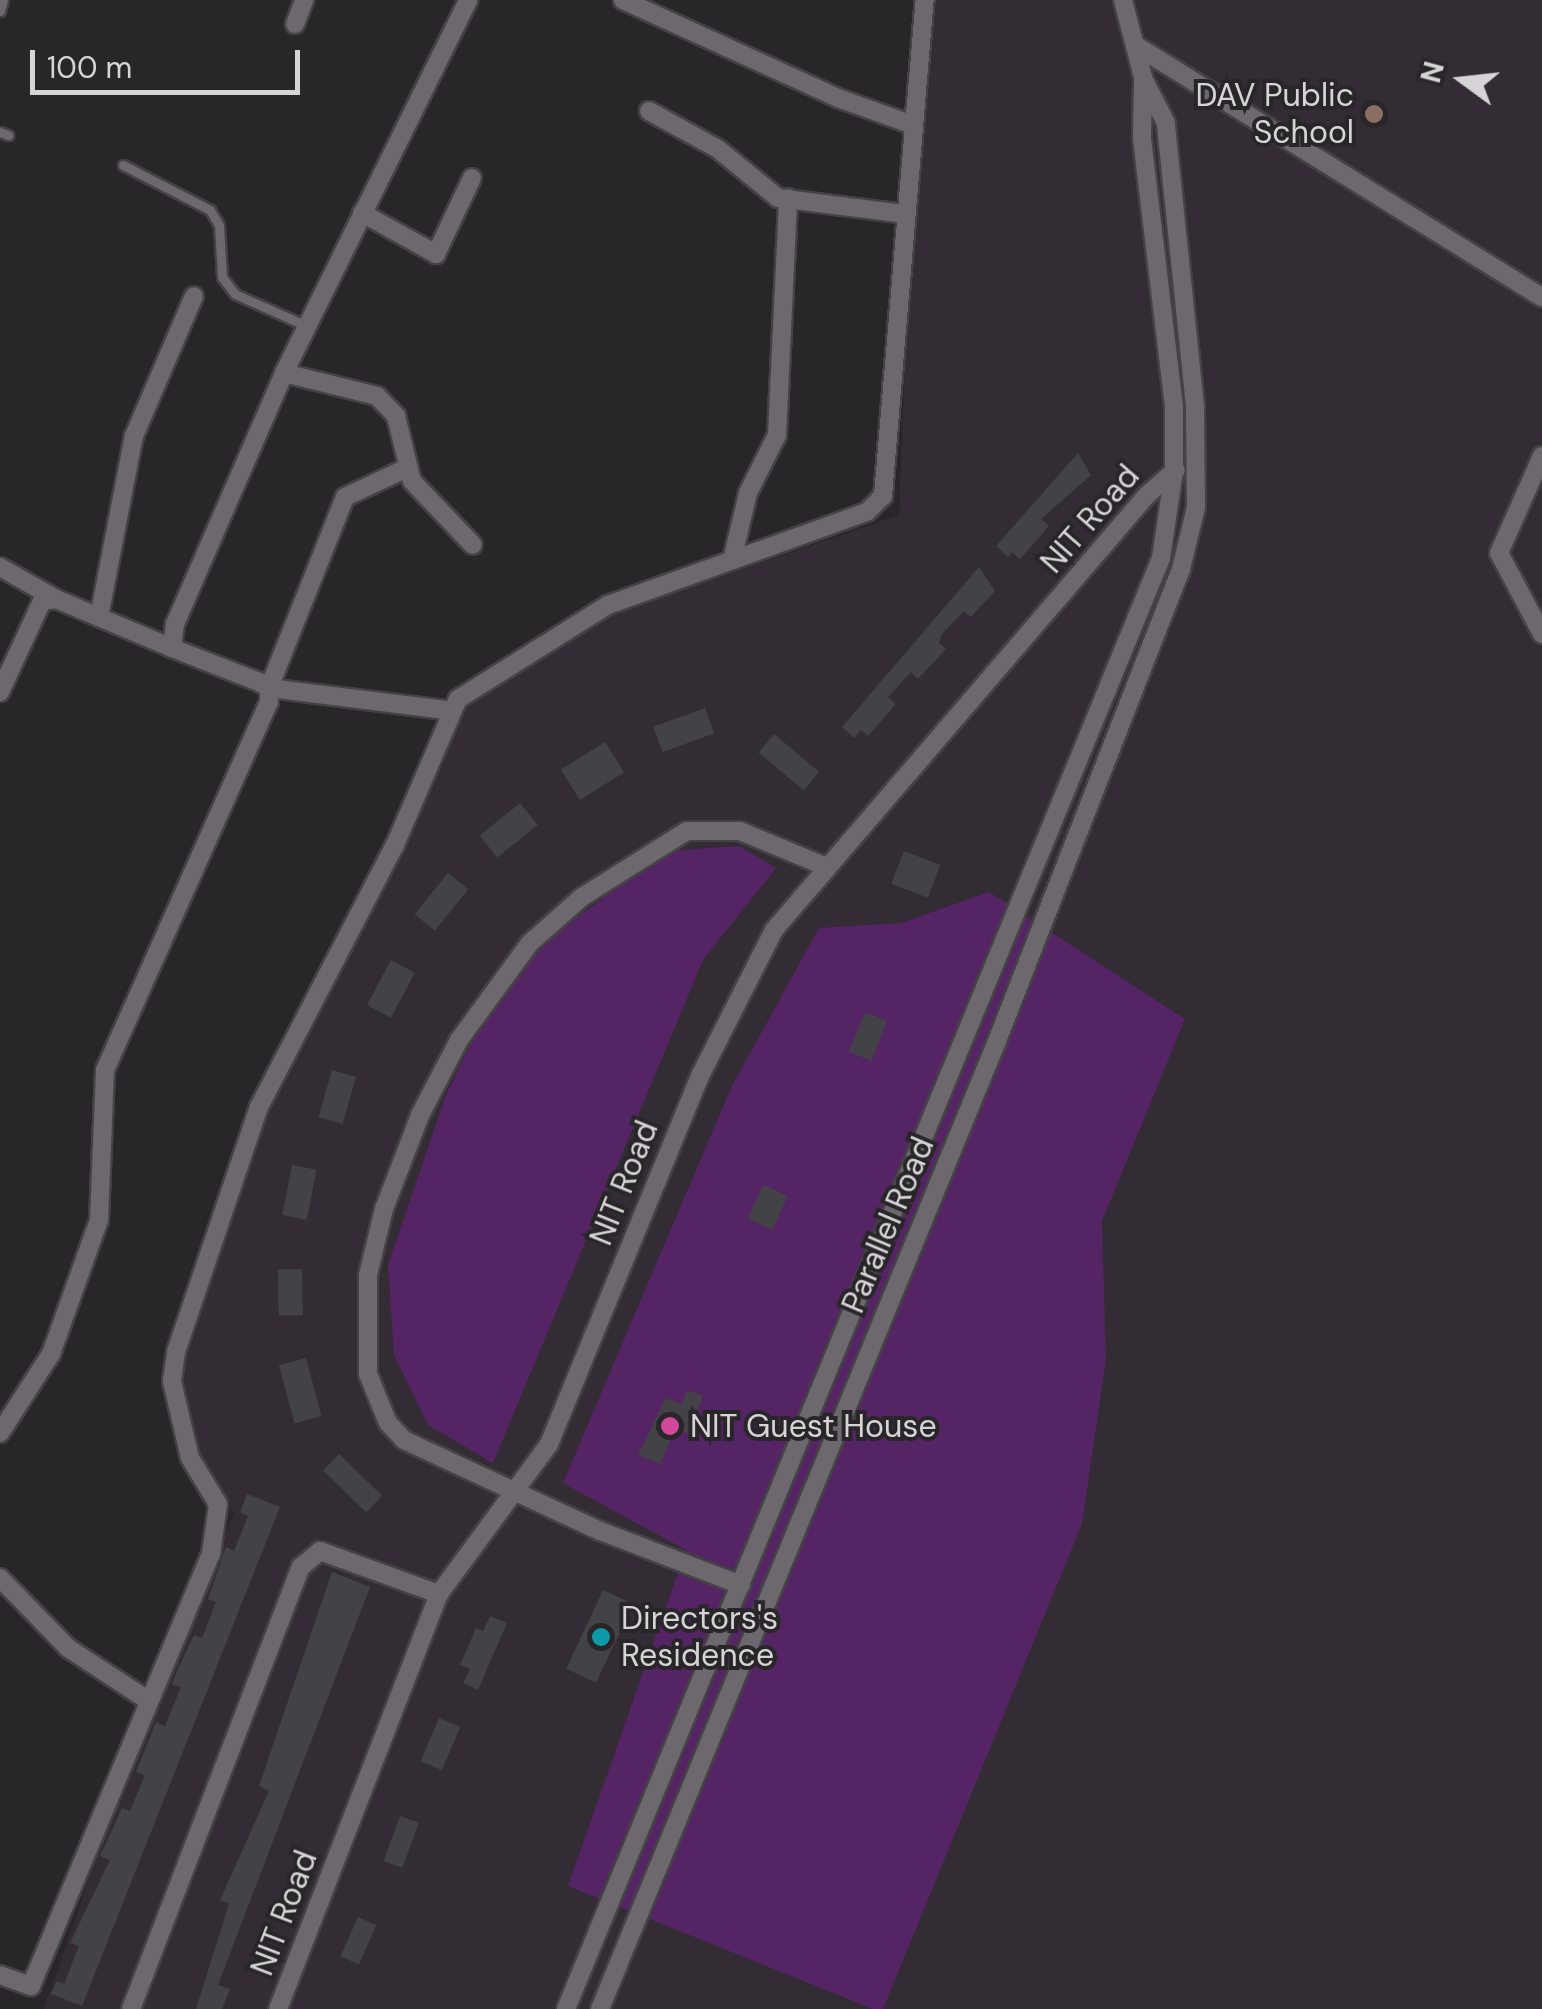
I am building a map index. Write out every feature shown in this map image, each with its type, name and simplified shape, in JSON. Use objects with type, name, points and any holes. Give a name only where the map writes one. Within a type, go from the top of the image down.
[{"type":"street","points":[[294,24],[304,0]]},
{"type":"street","points":[[172,648],[175,624],[284,373],[468,0]]},
{"type":"street","points":[[623,0],[838,98],[913,125]]},
{"type":"street","points":[[0,1975],[31,1986],[218,1526],[218,1504],[190,1458],[174,1392],[181,1334],[259,1107],[396,845],[452,711],[468,688],[608,605],[733,556],[867,512],[882,496],[926,0]]},
{"type":"street","name":"NIT Road","points":[[278,2009],[439,1594],[549,1444],[736,998],[774,930],[1174,471],[1196,455],[1166,123],[1143,78],[1127,5]]},
{"type":"street","points":[[1135,45],[1542,297]]},
{"type":"street","name":"NIT Road","points":[[1143,78],[1142,138],[1174,407],[1174,471]]},
{"type":"street","points":[[649,111],[718,149],[771,195],[905,214]]},
{"type":"street","points":[[362,213],[436,254],[472,178]]},
{"type":"street","points":[[733,556],[748,494],[777,435],[788,198]]},
{"type":"street","points":[[99,617],[134,436],[194,296]]},
{"type":"street","points":[[284,373],[377,396],[396,416],[406,468],[472,545]]},
{"type":"street","name":"Parallel Road","points":[[604,2006],[1157,643],[1196,507],[1196,455]]},
{"type":"street","points":[[1542,456],[1499,553],[1542,634]]},
{"type":"street","points":[[0,1432],[51,1354],[76,1296],[104,1184],[105,1070],[265,718],[269,688],[345,497],[406,468]]},
{"type":"street","name":"Parallel Road","points":[[566,2009],[1144,608],[1162,558],[1174,471]]},
{"type":"street","points":[[0,567],[56,599],[269,688],[452,711]]},
{"type":"street","points":[[0,692],[33,610],[56,599]]},
{"type":"street","points":[[741,1585],[600,1532],[516,1487],[404,1440],[388,1423],[368,1374],[368,1275],[384,1209],[420,1116],[460,1040],[530,943],[648,851],[687,831],[713,827],[740,831],[827,867]]},
{"type":"street","points":[[130,2009],[302,1567],[320,1551],[439,1594]]},
{"type":"street","points":[[0,1578],[68,1648],[148,1701]]},
{"type":"lane","points":[[0,10],[4,0]]},
{"type":"lane","points":[[123,165],[210,210],[219,226],[222,277],[234,294],[307,326]]},
{"type":"shaded area","points":[[935,0],[1542,0],[1542,2009],[44,2009],[108,1824],[234,1513],[195,1453],[180,1375],[187,1336],[270,1102],[395,864],[468,705],[613,614],[899,515],[908,290]]},
{"type":"shaded area","points":[[739,846],[776,868],[703,960],[493,1463],[428,1425],[394,1355],[388,1265],[446,1095],[481,1023],[548,939],[667,851]]},
{"type":"shaded area","points":[[989,892],[1185,1019],[1102,1221],[1106,1359],[1082,1524],[883,2009],[873,2009],[568,1886],[686,1550],[563,1483],[731,1088],[819,928],[901,923]]},
{"type":"building","points":[[1078,453],[1091,475],[1041,519],[1049,526],[1020,559],[1012,552],[1008,557],[996,546]]},
{"type":"building","points":[[979,567],[995,591],[971,617],[964,611],[942,634],[939,643],[946,649],[918,679],[911,672],[888,697],[896,704],[868,736],[861,730],[854,738],[842,727]]},
{"type":"building","points":[[705,708],[714,733],[663,752],[653,727]]},
{"type":"building","points":[[774,734],[819,772],[804,790],[759,752]]},
{"type":"building","points":[[605,742],[624,773],[580,800],[561,770]]},
{"type":"building","points":[[520,803],[538,825],[497,857],[480,836]]},
{"type":"building","points":[[904,851],[940,865],[928,898],[891,884]]},
{"type":"building","points":[[448,873],[468,889],[435,931],[415,914]]},
{"type":"building","points":[[391,960],[415,973],[391,1018],[367,1005]]},
{"type":"building","points":[[865,1012],[887,1021],[871,1061],[849,1052]]},
{"type":"building","points":[[332,1070],[356,1077],[343,1124],[318,1117]]},
{"type":"building","points":[[292,1165],[317,1170],[307,1220],[282,1215]]},
{"type":"building","points":[[763,1185],[788,1196],[773,1230],[748,1219]]},
{"type":"building","points":[[278,1269],[302,1269],[303,1315],[279,1315]]},
{"type":"building","points":[[306,1358],[322,1416],[294,1423],[279,1365]]},
{"type":"building","name":"NIT Guest House","points":[[687,1390],[703,1396],[688,1433],[675,1428],[661,1464],[638,1455],[666,1398],[682,1404]]},
{"type":"building","points":[[339,1454],[382,1496],[366,1512],[323,1471]]},
{"type":"building","points":[[247,1494],[280,1507],[82,2006],[51,1994],[57,1981],[64,1984],[79,1946],[70,1943],[110,1860],[100,1856],[122,1808],[130,1811],[145,1775],[136,1772],[156,1722],[165,1726],[181,1687],[172,1684],[178,1669],[194,1635],[202,1638],[216,1602],[208,1599],[226,1547],[234,1551],[248,1516],[240,1512]]},
{"type":"building","points":[[332,1572],[370,1587],[218,1985],[230,1989],[222,2009],[196,2009],[229,1904],[220,1900],[269,1791],[259,1786]]},
{"type":"building","name":"Directors's Residence","points":[[603,1590],[633,1604],[596,1683],[566,1669]]},
{"type":"building","points":[[490,1616],[507,1623],[478,1690],[463,1683],[470,1669],[460,1665],[476,1628],[483,1631]]},
{"type":"building","points":[[439,1718],[460,1727],[442,1770],[421,1761]]},
{"type":"building","points":[[400,1816],[419,1823],[402,1868],[384,1861]]},
{"type":"building","points":[[358,1917],[376,1925],[359,1964],[341,1956]]},
{"type":"place","name":"DAV Public School","points":[[1374,114]]},
{"type":"place","name":"NIT Guest House","points":[[670,1426]]},
{"type":"place","name":"Directors's Residence","points":[[601,1637]]}]
